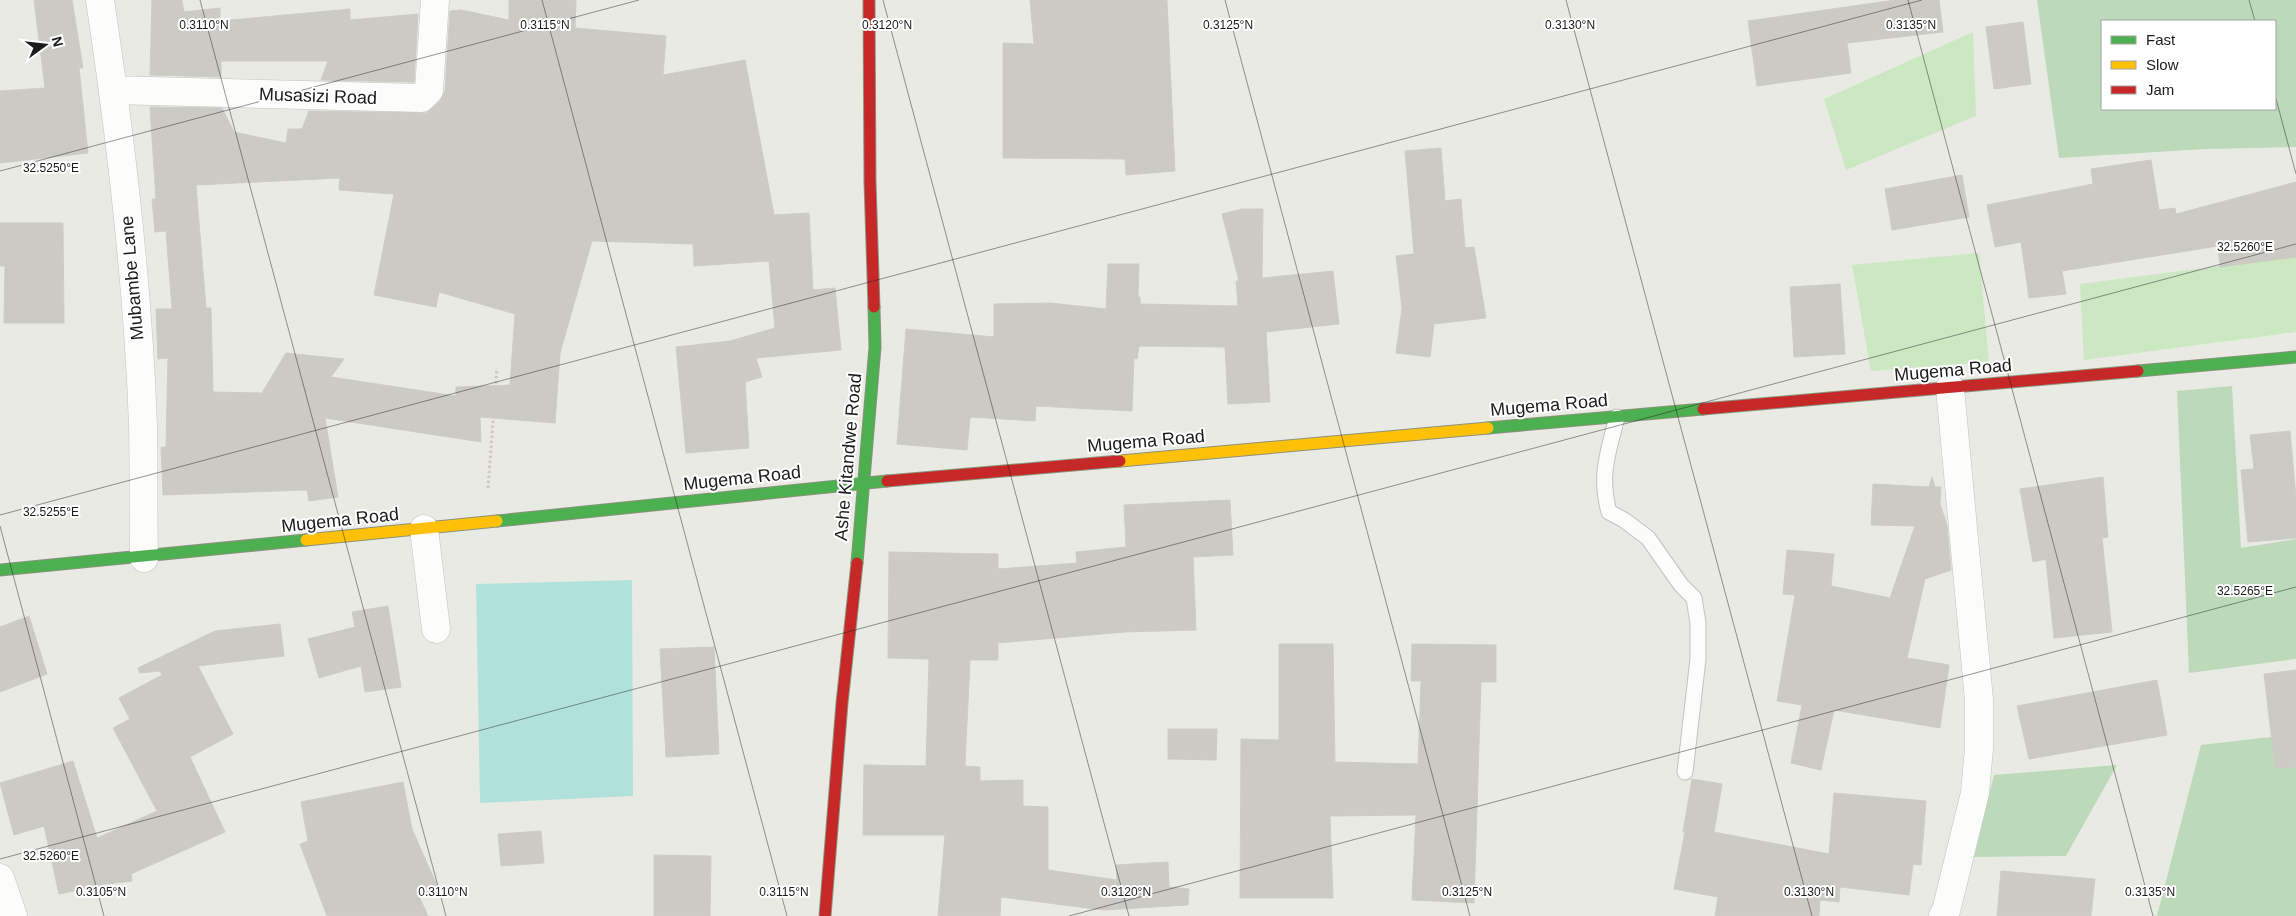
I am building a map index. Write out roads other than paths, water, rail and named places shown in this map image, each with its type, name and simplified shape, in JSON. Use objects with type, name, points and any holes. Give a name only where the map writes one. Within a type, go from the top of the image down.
[{"type":"street","name":"Mubambe Lane","points":[[100,0],[113,90],[132,271],[142,415],[144,558]]},
{"type":"street","name":"Musasizi Road","points":[[113,90],[421,98],[426,96],[429,90],[435,0]]},
{"type":"street","name":"Ashe Kitandwe Road","points":[[825,916],[842,702],[865,482],[874,347],[870,182],[869,0]]},
{"type":"street","name":"Mugema Road","points":[[0,570],[144,558],[865,482],[2296,357]]},
{"type":"street","points":[[1943,916],[1946,911],[1976,793],[1979,748],[1978,682],[1950,388]]},
{"type":"street","points":[[424,529],[436,628]]},
{"type":"street","points":[[0,878],[12,916]]},
{"type":"lane","points":[[1617,417],[1603,471],[1605,498],[1609,512],[1624,520],[1648,538],[1681,585],[1694,598],[1698,623],[1698,659],[1685,772]]}]
